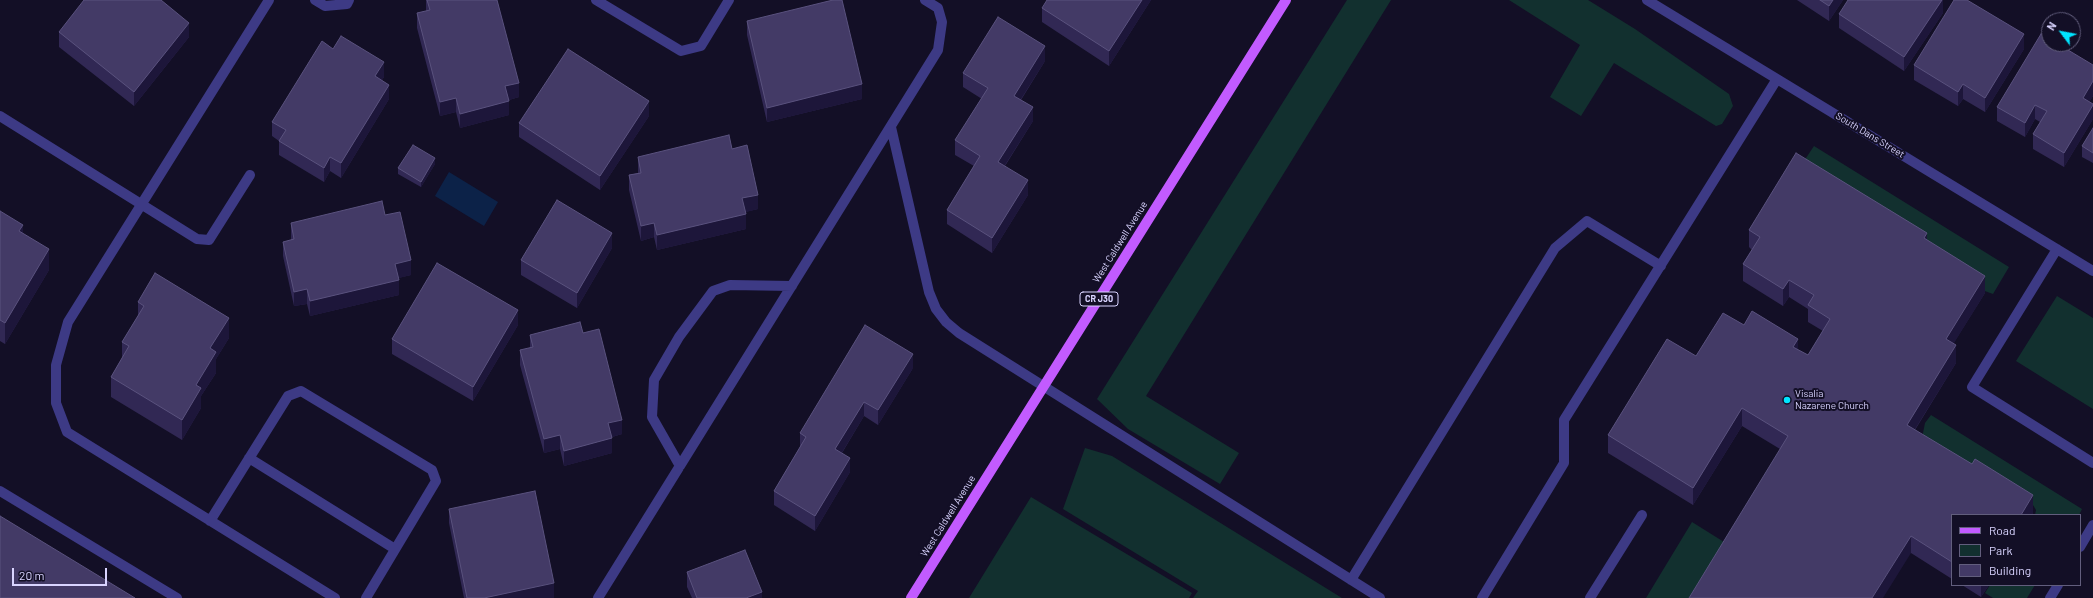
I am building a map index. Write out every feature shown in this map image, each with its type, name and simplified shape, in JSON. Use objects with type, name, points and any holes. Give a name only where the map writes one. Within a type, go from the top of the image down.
[{"type":"main road","name":"West Caldwell Avenue","points":[[911,598],[1286,0]]},
{"type":"street","points":[[269,0],[68,322],[56,365],[56,404],[67,432],[335,598]]},
{"type":"street","points":[[315,0],[325,6],[347,4],[349,0]]},
{"type":"street","points":[[596,0],[681,51],[701,46],[729,0]]},
{"type":"street","points":[[598,598],[938,50],[942,22],[938,8],[925,0]]},
{"type":"street","name":"South Dans Street","points":[[1647,0],[2093,270]]},
{"type":"street","points":[[1482,598],[1564,463],[1564,420],[1777,79]]},
{"type":"street","points":[[0,116],[142,203],[197,239],[209,240],[250,175]]},
{"type":"street","points":[[891,127],[929,292],[936,309],[946,322],[959,333],[1380,598]]},
{"type":"street","points":[[1351,580],[1555,248],[1587,221],[1661,266]]},
{"type":"street","points":[[2057,249],[1972,388],[2093,463]]},
{"type":"street","points":[[680,466],[652,417],[654,380],[679,337],[713,291],[730,285],[792,286]]},
{"type":"street","points":[[210,521],[288,396],[301,391],[432,470],[436,481],[366,598]]},
{"type":"street","points":[[249,458],[395,548]]},
{"type":"street","points":[[0,491],[177,598]]},
{"type":"street","points":[[1590,598],[1642,515]]},
{"type":"street","points":[[2081,545],[2093,525]]},
{"type":"street","points":[[2050,598],[2057,586]]},
{"type":"green space","points":[[1347,0],[1391,0],[1146,396],[1239,453],[1220,484],[1128,429],[1097,399]]},
{"type":"green space","points":[[1509,0],[1588,0],[1635,29],[1729,94],[1733,106],[1722,124],[1716,126],[1614,63],[1581,116],[1550,97],[1580,45]]},
{"type":"green space","points":[[1814,146],[2009,267],[1993,294],[1982,290],[1802,164]]},
{"type":"green space","points":[[2057,296],[2093,318],[2093,409],[2016,361]]},
{"type":"green space","points":[[1931,415],[2082,509],[2080,514],[2035,514],[2036,510],[2030,500],[1921,443],[1925,423]]},
{"type":"green space","points":[[1085,448],[1112,456],[1342,598],[1193,598],[1198,591],[1063,509]]},
{"type":"green space","points":[[1031,497],[1192,593],[1189,598],[969,598]]},
{"type":"green space","points":[[1692,522],[1724,542],[1689,598],[1646,598]]},
{"type":"green space","points":[[1989,586],[2034,586],[2027,598],[1993,598],[1985,593]]},
{"type":"water","points":[[449,172],[498,202],[484,226],[435,196]]},
{"type":"building","points":[[84,0],[161,0],[189,23],[134,92],[59,32]]},
{"type":"building","points":[[427,0],[497,0],[519,83],[505,86],[509,101],[460,114],[456,98],[440,102],[417,13],[430,10]]},
{"type":"building","points":[[833,0],[842,0],[862,84],[767,108],[747,21]]},
{"type":"building","points":[[1047,0],[1142,0],[1109,51],[1042,8]]},
{"type":"building","points":[[1820,0],[1833,0],[1829,6]]},
{"type":"building","points":[[1848,0],[1942,0],[1904,57],[1839,14]]},
{"type":"building","points":[[1954,0],[1967,0],[2024,34],[1985,98],[1963,84],[1958,92],[1914,65]]},
{"type":"building","points":[[998,17],[1045,46],[1014,96],[1033,107],[998,162],[1028,180],[992,238],[947,210],[980,156],[955,140],[988,88],[963,73]]},
{"type":"building","points":[[2041,34],[2041,52],[2071,52],[2093,65],[2093,81],[2083,98],[2093,105],[2064,153],[2033,134],[2047,111],[2035,105],[2025,123],[1997,107]]},
{"type":"building","points":[[341,36],[384,62],[375,76],[389,85],[341,163],[330,157],[324,168],[279,141],[286,130],[272,122],[322,41],[333,49]]},
{"type":"building","points":[[568,49],[649,101],[600,176],[519,123]]},
{"type":"building","points":[[2093,128],[2093,153],[2082,146]]},
{"type":"building","points":[[729,135],[732,149],[747,145],[758,195],[742,198],[746,214],[657,235],[654,223],[641,226],[629,175],[641,173],[638,157]]},
{"type":"building","points":[[413,145],[435,158],[421,182],[398,168]]},
{"type":"building","name":"Visalia Nazarene Church","points":[[1796,153],[1927,233],[1924,238],[1985,276],[1946,339],[1956,345],[1907,425],[1972,464],[1975,459],[2033,495],[2022,514],[1951,514],[1951,561],[1911,536],[1872,598],[1689,598],[1788,436],[1742,408],[1693,488],[1608,435],[1667,339],[1696,356],[1723,313],[1744,325],[1752,311],[1798,339],[1793,347],[1808,355],[1830,319],[1808,305],[1814,295],[1789,280],[1783,289],[1743,264],[1760,237],[1749,230]]},
{"type":"building","points":[[557,200],[612,233],[577,293],[521,260]]},
{"type":"building","points":[[382,201],[385,215],[400,212],[411,260],[395,264],[399,280],[310,301],[307,289],[294,292],[283,242],[294,239],[291,223]]},
{"type":"building","points":[[0,211],[23,225],[19,231],[49,249],[5,323],[0,320]]},
{"type":"building","points":[[437,263],[518,310],[473,387],[392,339]]},
{"type":"building","points":[[155,273],[229,318],[210,348],[216,352],[196,385],[201,388],[182,420],[111,377],[129,346],[122,342],[144,306],[138,302]]},
{"type":"building","points":[[580,322],[583,333],[599,329],[622,420],[608,423],[612,438],[564,451],[560,435],[544,439],[520,350],[533,347],[530,335]]},
{"type":"building","points":[[865,325],[913,354],[878,410],[864,402],[835,449],[850,458],[815,516],[774,491],[806,437],[800,433]]},
{"type":"building","points":[[535,491],[554,583],[484,598],[467,598],[449,509]]},
{"type":"building","points":[[0,516],[135,598],[0,598]]},
{"type":"building","points":[[745,550],[762,592],[746,598],[697,598],[687,572]]},
{"type":"place","name":"Visalia Nazarene Church","points":[[1787,400]]}]
